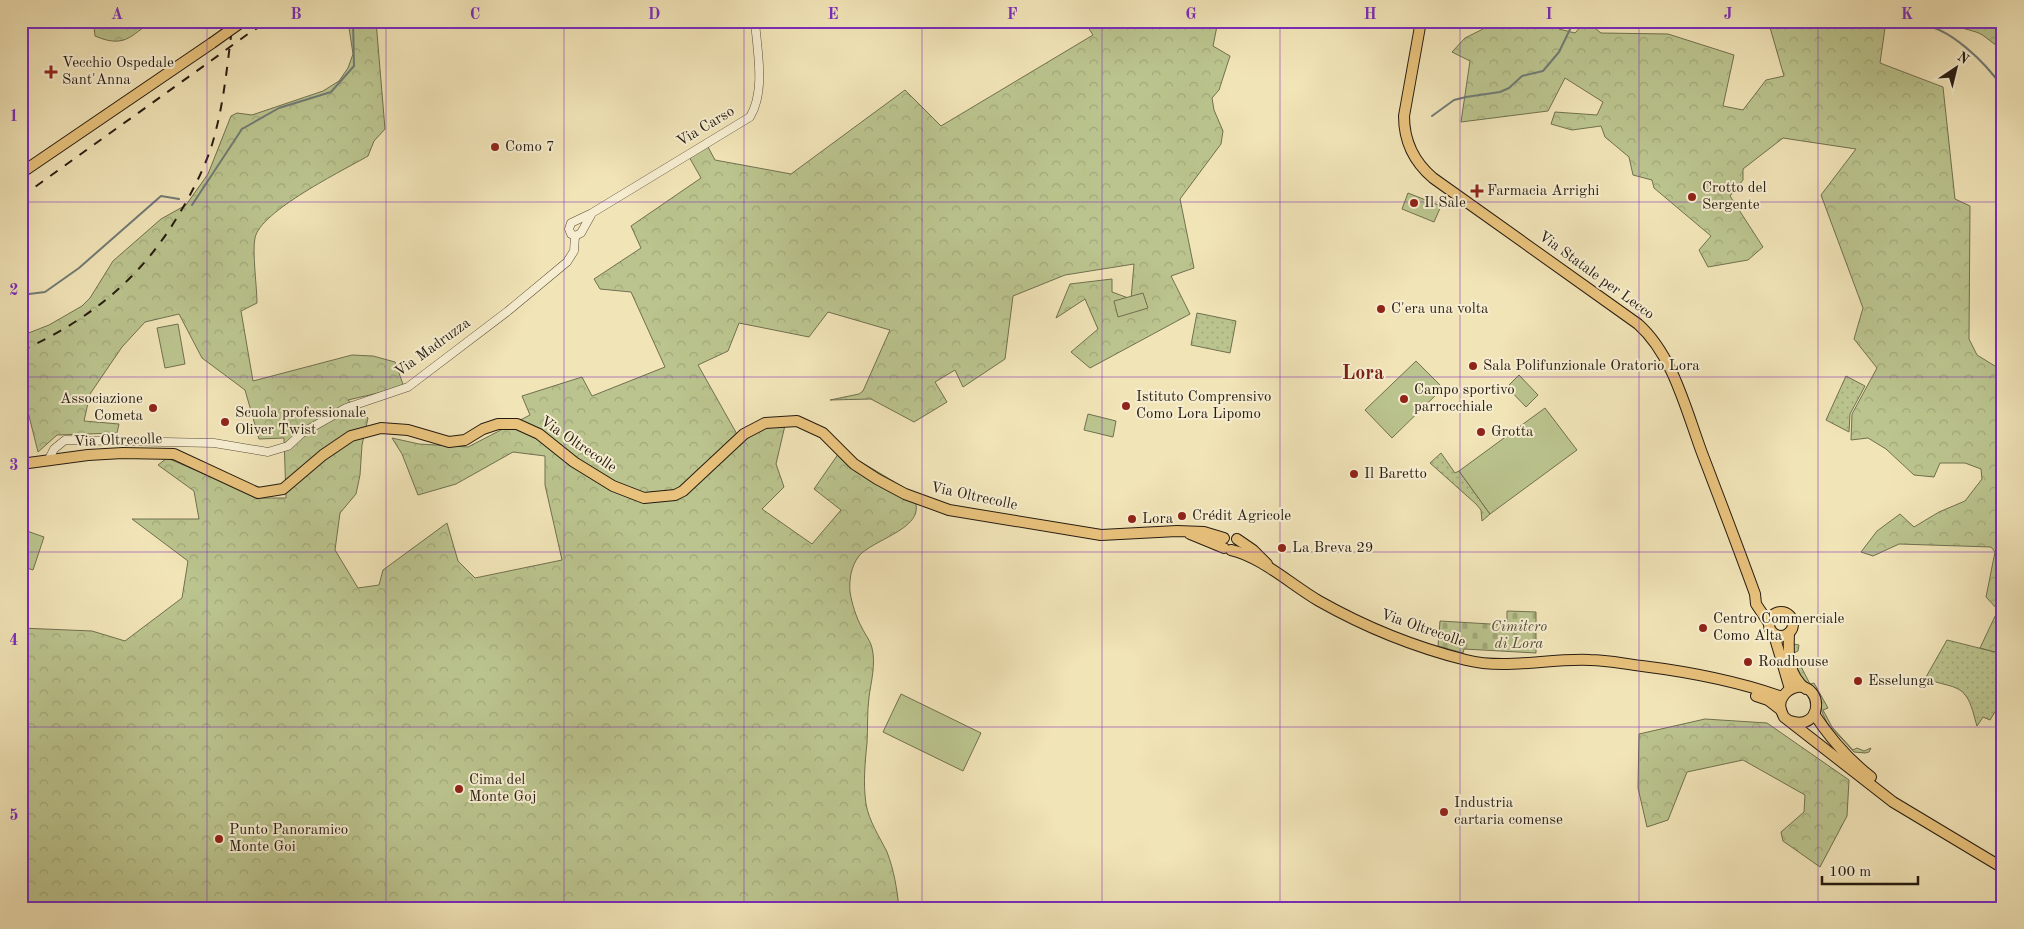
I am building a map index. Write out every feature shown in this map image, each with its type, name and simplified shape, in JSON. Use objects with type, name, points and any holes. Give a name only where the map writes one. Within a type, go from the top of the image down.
[{"type":"main road","points":[[21,173],[243,21]]},
{"type":"main road","name":"Via Statale per Lecco","points":[[1421,21],[1404,116],[1404,128],[1410,151],[1424,170],[1433,178],[1638,324],[1654,340],[1668,364],[1681,396],[1755,594],[1756,604],[1768,622]]},
{"type":"main road","name":"Via Oltrecolle","points":[[21,464],[49,459],[123,453],[174,454],[258,493],[283,489],[323,455],[351,436],[381,428],[408,430],[449,442],[465,440],[483,429],[498,424],[517,424],[539,434],[574,462],[613,486],[644,498],[675,495],[683,491],[744,434],[765,423],[797,421],[823,433],[854,464],[877,479],[916,499],[949,510],[1101,535],[1163,531],[1187,532],[1227,545],[1272,570],[1294,587],[1352,619],[1410,643],[1468,661],[1510,664],[1558,660],[1591,660],[1681,672],[1727,681],[1782,697]]},
{"type":"main road","name":"Via Oltrecolle","points":[[1227,545],[1237,546],[1237,539],[1253,550],[1272,570]]},
{"type":"main road","name":"Via Statale per Lecco","points":[[1755,594],[1766,606],[1777,612]]},
{"type":"main road","points":[[1790,689],[1774,635],[1768,622],[1772,615],[1777,612],[1783,612],[1790,617],[1793,625],[1789,633],[1788,654],[1792,672],[1796,679],[1815,698],[1816,709],[1811,718],[1802,723],[1790,722]]},
{"type":"main road","points":[[1774,635],[1782,636],[1789,633]]},
{"type":"main road","name":"Via Oltrecolle","points":[[1727,681],[1751,694],[1768,700],[1780,710]]},
{"type":"main road","points":[[1807,690],[1801,687],[1790,689],[1782,697],[1780,710],[1784,717],[1893,802],[2003,868]]},
{"type":"main road","points":[[1814,714],[1846,754],[1872,778],[1898,797],[2003,861]]},
{"type":"street","name":"Via Carso","points":[[576,221],[750,117],[756,106],[759,84],[755,21]]},
{"type":"street","name":"Via Carso","points":[[583,227],[592,213]]},
{"type":"street","points":[[576,221],[583,227],[581,234],[575,236],[569,232],[571,223],[576,221]]},
{"type":"street","name":"Via Madruzza","points":[[49,459],[54,449],[65,440],[214,442],[268,452],[288,446],[302,433],[346,408],[408,387],[508,311],[567,262],[574,251],[575,236]]},
{"type":"green space","points":[[97,21],[163,21],[153,23],[132,36],[118,41],[95,36],[94,27]]},
{"type":"green space","points":[[348,21],[376,21],[385,129],[374,141],[368,156],[304,192],[271,216],[260,227],[254,244],[257,303],[241,311],[253,381],[352,355],[373,356],[395,362],[404,387],[348,400],[368,418],[362,445],[360,475],[356,494],[340,513],[335,550],[358,588],[379,585],[383,570],[447,523],[458,561],[475,578],[562,560],[545,485],[545,456],[513,452],[456,484],[418,495],[402,454],[392,438],[419,444],[468,447],[530,415],[522,396],[582,377],[592,396],[665,367],[631,292],[600,289],[594,279],[641,248],[631,226],[701,178],[688,155],[708,147],[715,160],[791,174],[905,90],[941,126],[1093,35],[1084,21],[1218,21],[1213,46],[1230,56],[1219,90],[1212,98],[1214,110],[1223,131],[1221,144],[1180,199],[1194,268],[1171,276],[1190,314],[1090,368],[1071,352],[1098,329],[1085,299],[1056,318],[1070,284],[1112,279],[1112,292],[1131,299],[1134,264],[1065,275],[1013,296],[1005,359],[963,387],[955,370],[935,382],[947,402],[914,422],[871,399],[830,400],[859,394],[863,391],[890,330],[828,312],[809,337],[739,323],[728,351],[698,365],[738,436],[786,421],[776,464],[784,487],[762,509],[812,544],[841,510],[814,489],[841,450],[908,490],[915,502],[916,513],[910,522],[859,556],[852,569],[850,583],[854,610],[870,643],[874,660],[868,703],[865,773],[866,804],[872,822],[887,852],[895,880],[899,908],[21,908],[21,628],[92,631],[125,641],[182,598],[188,561],[132,519],[199,519],[194,491],[158,465],[167,458],[261,498],[286,498],[284,438],[259,439],[245,390],[202,358],[179,314],[145,322],[122,347],[90,394],[84,421],[119,424],[117,433],[57,435],[38,452],[27,408],[21,409],[21,336],[49,325],[82,306],[90,298],[113,261],[161,219],[186,205],[208,174],[231,116],[237,113],[252,115],[323,91],[339,81],[348,68],[353,54]]},
{"type":"green space","points":[[1484,21],[1558,21],[1559,29],[1575,33],[1586,21],[1601,33],[1668,34],[1734,55],[1723,106],[1743,110],[1766,80],[1784,76],[1769,24],[1790,21],[1886,21],[1880,63],[1943,87],[1955,199],[1970,206],[1969,339],[1977,355],[2003,371],[2003,654],[1980,648],[1998,610],[1986,597],[1995,552],[1991,547],[1899,544],[1873,556],[1861,552],[1877,531],[1900,514],[1914,527],[1939,512],[1965,501],[1982,479],[1981,469],[1965,463],[1940,463],[1934,477],[1914,475],[1886,449],[1868,438],[1851,440],[1852,414],[1877,368],[1854,339],[1863,308],[1821,195],[1856,149],[1783,138],[1743,169],[1743,180],[1730,196],[1763,247],[1748,260],[1708,267],[1699,250],[1711,236],[1654,188],[1652,180],[1633,175],[1629,157],[1605,137],[1601,126],[1572,130],[1551,124],[1555,112],[1597,115],[1603,102],[1565,78],[1548,111],[1461,122],[1470,61],[1452,52],[1465,38],[1483,29]]},
{"type":"green space","points":[[1904,21],[2003,21],[2003,48],[1980,33],[1967,29],[1940,24]]},
{"type":"green space","points":[[1408,193],[1441,206],[1434,222],[1402,209]]},
{"type":"green space","points":[[1143,293],[1148,308],[1118,317],[1114,301]]},
{"type":"green space","points":[[1197,313],[1236,321],[1230,353],[1191,345]]},
{"type":"green space","points":[[178,324],[185,364],[165,368],[157,328]]},
{"type":"green space","name":"Campo sportivo parrocchiale","points":[[1416,361],[1443,388],[1392,438],[1365,410]]},
{"type":"green space","points":[[1519,375],[1538,395],[1526,407],[1507,387]]},
{"type":"green space","points":[[1846,376],[1865,386],[1850,414],[1849,432],[1826,420]]},
{"type":"green space","points":[[1545,408],[1577,450],[1490,514],[1459,471]]},
{"type":"green space","points":[[1088,414],[1116,421],[1113,437],[1084,430]]},
{"type":"green space","points":[[1441,453],[1455,473],[1459,471],[1490,514],[1482,521],[1481,510],[1476,504],[1430,463]]},
{"type":"green space","points":[[27,531],[44,537],[33,570],[21,566],[21,548]]},
{"type":"green space","name":"Cimitero di Lora","points":[[1507,611],[1536,612],[1536,653],[1464,649],[1463,653],[1438,646],[1440,621],[1507,625]]},
{"type":"green space","points":[[1947,640],[2003,654],[2003,699],[1990,720],[1983,717],[1977,726],[1970,703],[1962,692],[1926,677]]},
{"type":"green space","points":[[1794,644],[1799,645],[1798,651],[1794,653],[1810,684],[1814,683],[1828,708],[1823,710],[1832,727],[1853,750],[1857,748],[1864,751],[1871,748],[1869,752],[1854,752],[1827,723],[1822,712],[1820,698],[1803,682],[1795,669],[1793,650]]},
{"type":"green space","points":[[901,694],[981,733],[963,771],[883,732]]},
{"type":"green space","points":[[1705,719],[1767,723],[1849,780],[1847,816],[1820,867],[1783,841],[1781,832],[1804,812],[1805,795],[1743,760],[1687,772],[1668,820],[1647,827],[1638,788],[1639,734]]},
{"type":"waterway","points":[[192,205],[242,129],[279,108],[331,92],[354,66],[353,21]]},
{"type":"waterway","points":[[1432,116],[1454,100],[1500,92],[1509,88],[1522,76],[1543,71],[1559,52],[1574,21]]},
{"type":"waterway","points":[[1860,21],[1881,26],[1918,24],[1942,31],[1977,57],[2003,88]]},
{"type":"waterway","points":[[1933,26],[1944,21]]},
{"type":"waterway","points":[[1973,21],[2003,30]]},
{"type":"waterway","points":[[21,295],[45,292],[79,268],[161,196],[179,199]]},
{"type":"railway","points":[[21,351],[72,324],[116,291],[135,273],[170,229],[199,177],[213,140],[224,90],[233,21]]},
{"type":"railway","points":[[21,197],[252,31],[270,21]]},
{"type":"place","name":"Vecchio Ospedale Sant'Anna","points":[[51,72]]},
{"type":"place","name":"Como 7","points":[[495,147]]},
{"type":"place","name":"Farmacia Arrighi","points":[[1477,191]]},
{"type":"place","name":"Crotto del Sergente","points":[[1692,197]]},
{"type":"place","name":"Il Sale","points":[[1414,203]]},
{"type":"place","name":"C'era una volta","points":[[1381,309]]},
{"type":"place","name":"Sala Polifunzionale Oratorio Lora","points":[[1473,366]]},
{"type":"place","name":"Campo sportivo parrocchiale","points":[[1404,399]]},
{"type":"place","name":"Istituto Comprensivo Como Lora Lipomo","points":[[1126,406]]},
{"type":"place","name":"Associazione Cometa","points":[[153,408]]},
{"type":"place","name":"Scuola professionale Oliver Twist","points":[[225,422]]},
{"type":"place","name":"Grotta","points":[[1481,432]]},
{"type":"place","name":"Il Baretto","points":[[1354,474]]},
{"type":"place","name":"Crédit Agricole","points":[[1182,516]]},
{"type":"place","name":"Lora","points":[[1132,519]]},
{"type":"place","name":"La Breva 29","points":[[1282,548]]},
{"type":"place","name":"Centro Commerciale Como Alta","points":[[1703,628]]},
{"type":"place","name":"Roadhouse","points":[[1748,662]]},
{"type":"place","name":"Esselunga","points":[[1858,681]]},
{"type":"place","name":"Cima del Monte Goj","points":[[459,789]]},
{"type":"place","name":"Industria cartaria comense","points":[[1444,812]]},
{"type":"place","name":"Punto Panoramico Monte Goi","points":[[219,839]]},
{"type":"district","name":"Lora","points":[[1363,374]]}]
